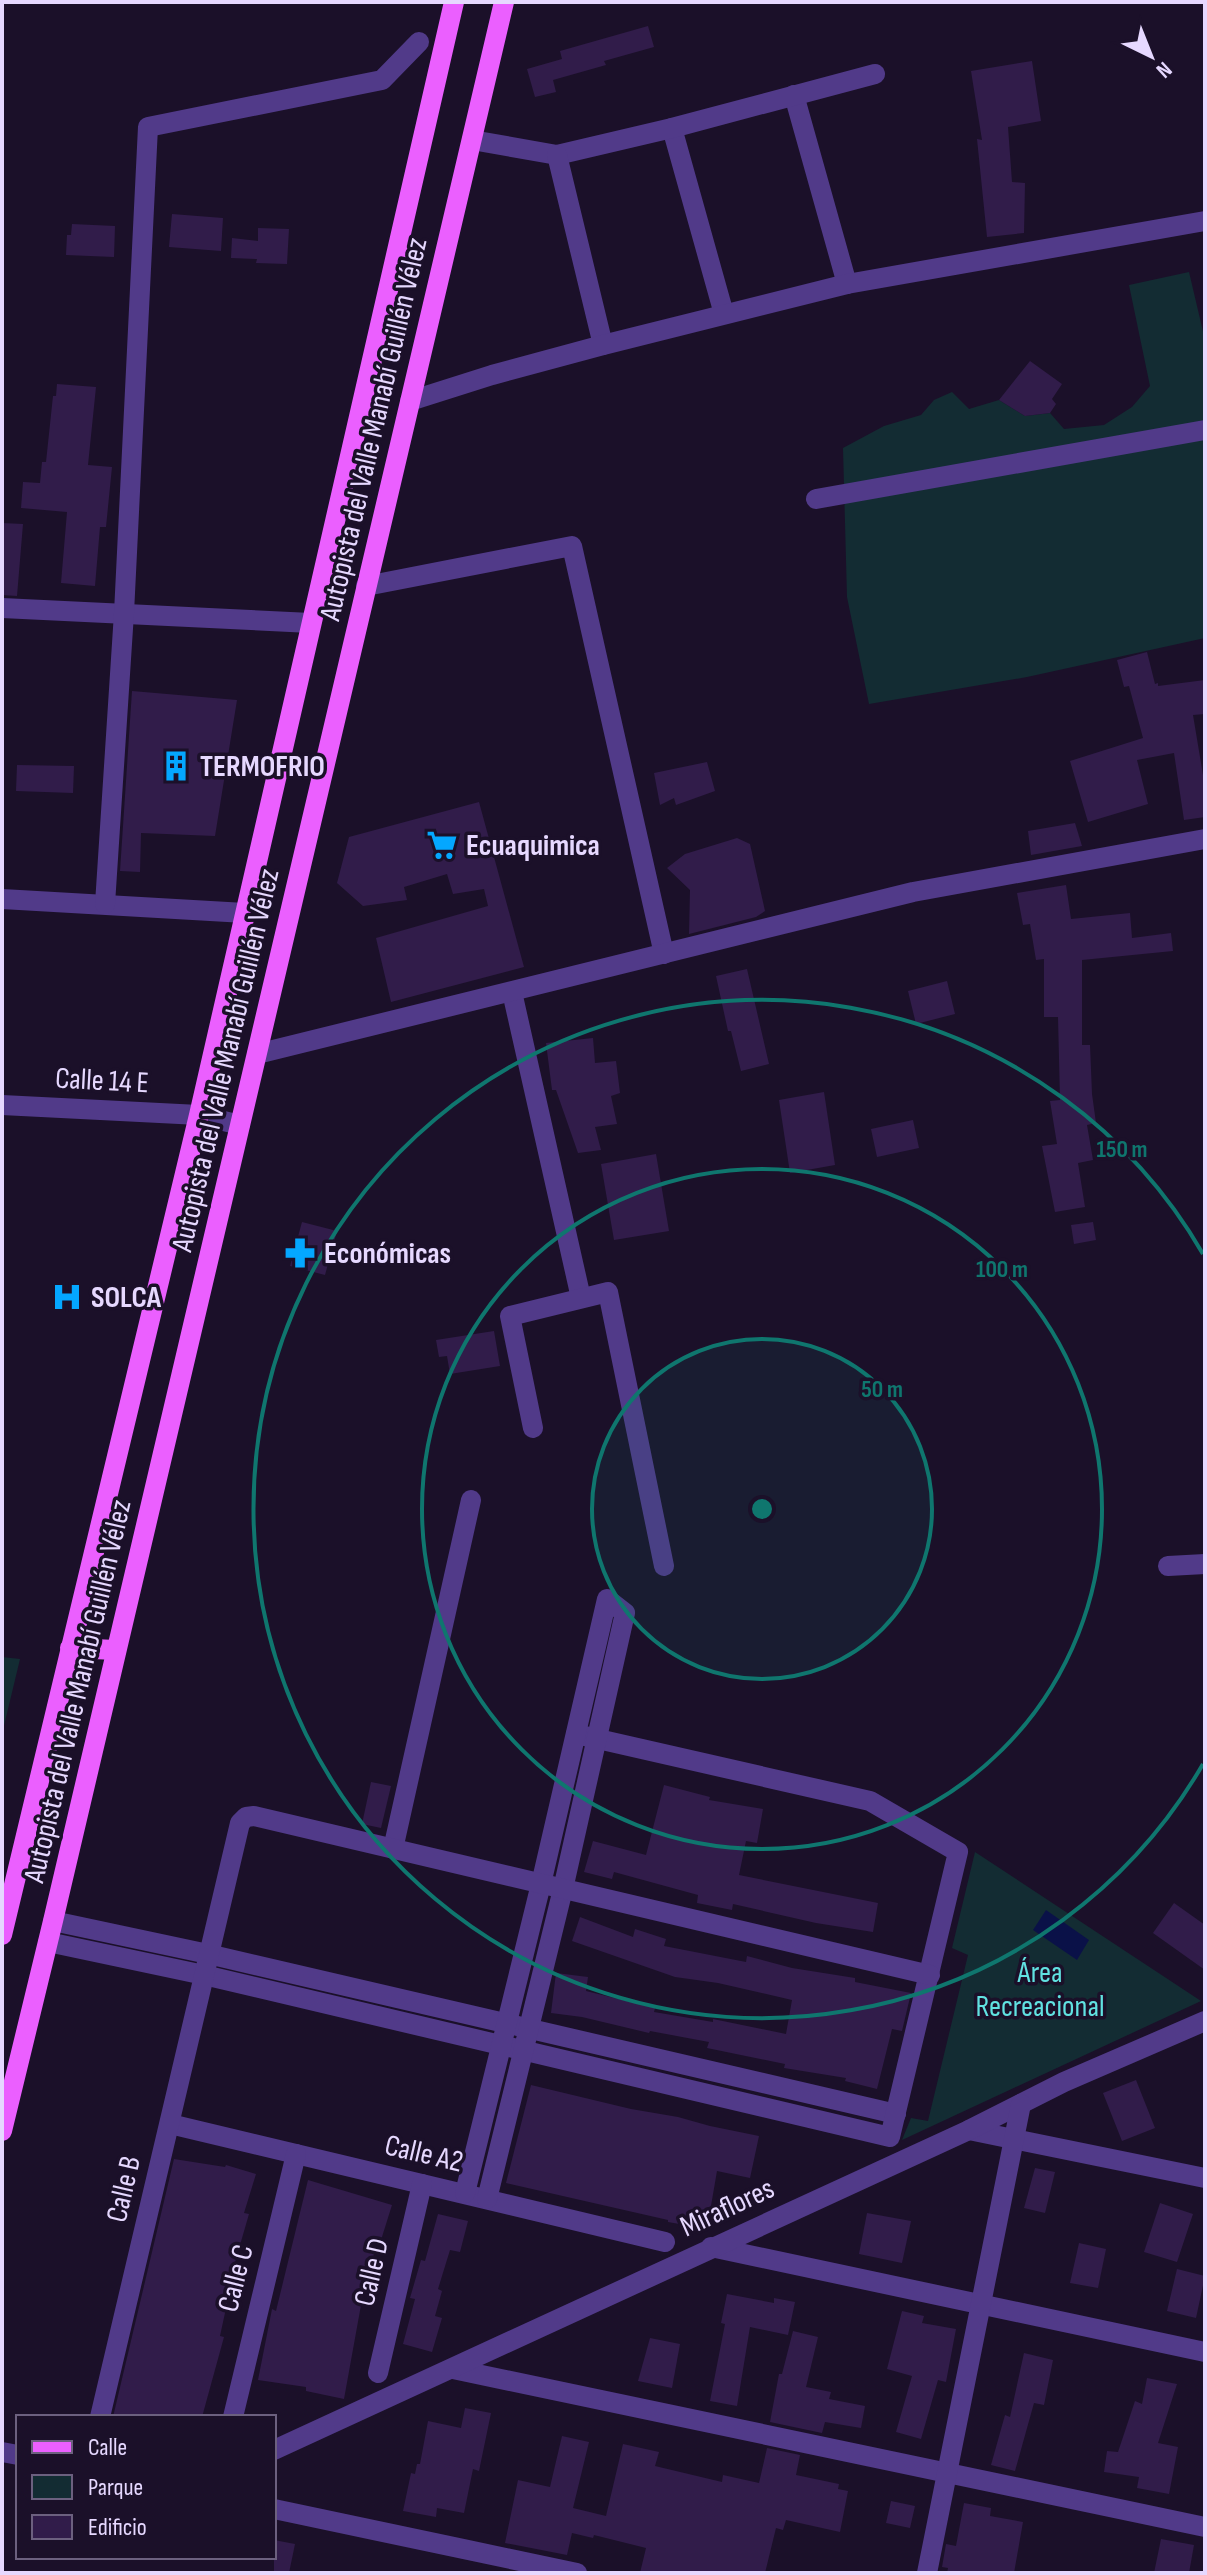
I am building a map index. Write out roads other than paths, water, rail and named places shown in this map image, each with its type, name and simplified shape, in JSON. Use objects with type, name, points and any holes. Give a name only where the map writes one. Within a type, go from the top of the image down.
[{"type":"main road","name":"Autopista del Valle Manabí Guillén Vélez","points":[[2,1935],[199,1115],[454,2]]},
{"type":"main road","name":"Autopista del Valle Manabí Guillén Vélez","points":[[2,2131],[504,2]]},
{"type":"main road","points":[[70,1648],[116,1650]]},
{"type":"street","points":[[105,904],[124,613],[148,127],[382,80],[419,42]]},
{"type":"street","points":[[472,140],[557,155],[875,74]]},
{"type":"street","points":[[794,95],[847,284]]},
{"type":"street","points":[[672,128],[724,314]]},
{"type":"street","points":[[557,155],[603,345]]},
{"type":"street","points":[[410,401],[603,345],[847,284],[1205,221]]},
{"type":"street","points":[[816,499],[1205,430]]},
{"type":"street","points":[[366,586],[572,546],[664,954]]},
{"type":"street","points":[[2,608],[311,623]]},
{"type":"street","points":[[257,1054],[913,892],[1205,839]]},
{"type":"street","points":[[2,899],[245,913]]},
{"type":"street","points":[[512,992],[581,1298]]},
{"type":"street","name":"Calle 14 E","points":[[2,1105],[199,1115],[240,1125]]},
{"type":"street","points":[[533,1428],[510,1316],[608,1292],[664,1566]]},
{"type":"street","points":[[471,1500],[393,1849],[930,1975]]},
{"type":"street","points":[[1168,1566],[1205,1564]]},
{"type":"street","points":[[465,2193],[607,1599],[625,1613],[563,1889],[487,2199]]},
{"type":"street","points":[[48,1942],[204,1975],[890,2137],[958,1852],[870,1801],[576,1734]]},
{"type":"street","name":"Calle B","points":[[100,2415],[240,1823],[246,1817],[254,1816],[393,1849]]},
{"type":"street","points":[[53,1921],[208,1954],[896,2114]]},
{"type":"street","name":"Miraflores","points":[[276,2449],[1205,2021]]},
{"type":"street","points":[[927,2573],[1021,2104]]},
{"type":"street","name":"Calle A2","points":[[170,2124],[665,2242]]},
{"type":"street","points":[[969,2130],[1205,2178]]},
{"type":"street","name":"Calle C","points":[[233,2415],[296,2154]]},
{"type":"street","name":"Calle D","points":[[378,2373],[422,2184]]},
{"type":"street","points":[[711,2247],[1205,2352]]},
{"type":"street","points":[[453,2369],[1205,2527]]},
{"type":"street","points":[[276,2509],[577,2573]]},
{"type":"place","name":"TERMOFRIO","points":[[176,766]]},
{"type":"place","name":"Ecuaquimica","points":[[442,845]]},
{"type":"place","name":"Económicas","points":[[300,1253]]},
{"type":"place","name":"SOLCA","points":[[67,1297]]},
{"type":"park label","name":"Área Recreacional","points":[[1040,1989]]}]
